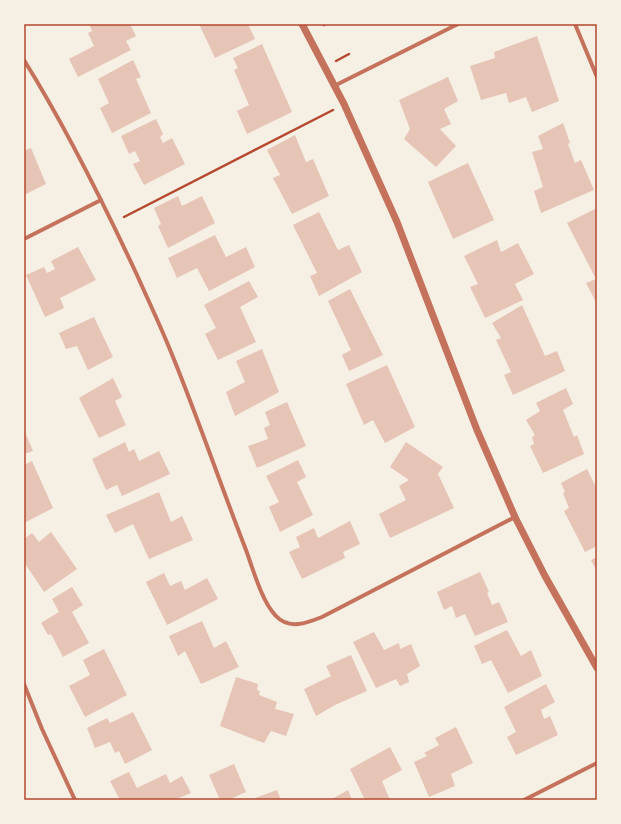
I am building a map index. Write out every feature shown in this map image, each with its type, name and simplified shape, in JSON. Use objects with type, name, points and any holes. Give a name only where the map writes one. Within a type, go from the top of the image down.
[{"type":"street","points":[[302,24],[344,104],[397,222],[478,430],[515,517],[545,576],[597,668]]},
{"type":"street","points":[[334,86],[458,24]]},
{"type":"street","points":[[575,24],[597,77]]},
{"type":"street","points":[[24,60],[41,87],[113,223],[173,356],[266,601],[276,617],[289,624],[305,624],[322,617],[515,517]]},
{"type":"street","points":[[24,239],[101,200]]},
{"type":"street","points":[[24,684],[42,729],[75,800]]},
{"type":"street","points":[[524,800],[597,763]]},
{"type":"path","points":[[113,223],[344,104]]},
{"type":"building","points":[[89,24],[130,24],[136,36],[126,41],[131,50],[78,77],[69,59],[94,46],[88,33],[92,31]]},
{"type":"building","points":[[199,24],[248,24],[255,39],[215,58]]},
{"type":"building","points":[[537,36],[559,101],[532,112],[526,97],[509,103],[506,93],[481,100],[470,66],[495,58],[494,52]]},
{"type":"building","points":[[262,44],[292,112],[247,134],[237,111],[249,105],[234,70],[238,68],[233,58]]},
{"type":"building","points":[[133,60],[141,77],[136,79],[151,113],[112,133],[100,108],[109,103],[98,79]]},
{"type":"building","points":[[448,77],[458,101],[444,109],[451,124],[440,129],[456,146],[436,167],[404,139],[410,129],[399,100]]},
{"type":"building","points":[[156,119],[163,134],[160,137],[163,143],[172,138],[185,164],[144,185],[133,164],[140,161],[135,151],[129,154],[121,136]]},
{"type":"building","points":[[563,123],[570,143],[568,144],[575,163],[581,160],[594,190],[541,213],[534,191],[543,187],[532,152],[543,149],[538,136]]},
{"type":"building","points":[[295,135],[306,162],[313,159],[329,196],[292,214],[273,178],[280,175],[267,150]]},
{"type":"building","points":[[31,148],[46,184],[24,195],[24,151]]},
{"type":"building","points":[[468,163],[494,220],[453,239],[428,182]]},
{"type":"building","points":[[178,196],[182,206],[202,196],[215,223],[168,248],[158,226],[161,224],[154,208]]},
{"type":"building","points":[[597,208],[597,304],[586,283],[596,279],[567,223]]},
{"type":"building","points":[[319,212],[338,250],[349,245],[362,272],[319,296],[310,276],[317,273],[293,225]]},
{"type":"building","points":[[215,235],[226,257],[246,247],[255,267],[209,291],[197,268],[177,278],[168,258]]},
{"type":"building","points":[[497,240],[501,252],[518,243],[534,274],[515,284],[523,300],[485,318],[470,287],[478,284],[464,256]]},
{"type":"building","points":[[78,247],[96,280],[60,298],[64,308],[45,317],[26,275],[44,267],[47,273],[55,269],[51,261]]},
{"type":"building","points":[[249,281],[258,297],[240,307],[256,342],[218,360],[205,334],[216,328],[204,305]]},
{"type":"building","points":[[350,289],[383,355],[349,371],[342,355],[351,350],[328,301]]},
{"type":"building","points":[[522,305],[545,356],[557,351],[565,371],[513,395],[504,375],[511,372],[496,340],[501,338],[492,323]]},
{"type":"building","points":[[94,317],[113,357],[88,370],[77,346],[66,349],[59,333]]},
{"type":"building","points":[[262,349],[279,392],[235,416],[226,392],[245,382],[236,361]]},
{"type":"building","points":[[387,365],[415,427],[385,443],[373,420],[364,425],[346,384]]},
{"type":"building","points":[[113,378],[122,397],[115,401],[126,425],[99,438],[79,398]]},
{"type":"building","points":[[566,388],[573,404],[563,410],[574,437],[577,435],[584,454],[543,473],[530,446],[534,444],[532,437],[535,435],[526,420],[540,411],[536,403]]},
{"type":"building","points":[[287,402],[306,446],[257,468],[248,446],[268,439],[264,428],[270,425],[265,412]]},
{"type":"building","points":[[24,430],[33,451],[24,454]]},
{"type":"building","points":[[125,442],[129,452],[134,449],[139,461],[159,451],[170,474],[122,496],[117,485],[106,490],[92,459]]},
{"type":"building","points":[[406,442],[443,467],[438,474],[454,508],[390,538],[379,514],[406,500],[399,486],[409,480],[390,467]]},
{"type":"building","points":[[298,460],[306,477],[297,482],[313,515],[280,532],[269,507],[279,502],[266,476]]},
{"type":"building","points":[[32,461],[53,508],[24,523],[24,465]]},
{"type":"building","points":[[587,469],[597,489],[597,546],[585,552],[564,511],[569,508],[561,483]]},
{"type":"building","points":[[159,492],[171,522],[182,516],[193,540],[149,559],[133,524],[115,533],[106,515]]},
{"type":"building","points":[[350,521],[360,544],[343,552],[345,558],[302,579],[289,552],[300,547],[296,537],[314,528],[318,538]]},
{"type":"building","points":[[51,532],[77,569],[44,592],[24,562],[24,539],[32,533],[39,542]]},
{"type":"building","points":[[597,557],[597,572],[591,560]]},
{"type":"building","points":[[480,572],[489,592],[487,593],[492,605],[499,602],[508,622],[475,636],[465,614],[456,618],[452,606],[444,610],[437,592]]},
{"type":"building","points":[[164,573],[170,586],[181,581],[185,590],[207,578],[218,599],[167,625],[146,582]]},
{"type":"building","points":[[72,587],[83,605],[72,612],[89,643],[63,657],[51,634],[48,635],[41,623],[59,612],[52,599]]},
{"type":"building","points":[[202,621],[214,648],[226,641],[239,667],[201,684],[185,651],[178,656],[169,636]]},
{"type":"building","points":[[507,630],[521,656],[531,650],[542,676],[508,693],[491,660],[482,664],[474,646]]},
{"type":"building","points":[[374,632],[384,650],[399,643],[400,649],[411,644],[420,666],[407,674],[409,682],[400,686],[396,679],[376,688],[353,642]]},
{"type":"building","points":[[104,649],[127,695],[85,717],[69,686],[90,675],[83,660]]},
{"type":"building","points":[[351,655],[367,691],[335,705],[316,716],[304,689],[331,676],[326,666]]},
{"type":"building","points":[[236,677],[258,684],[257,690],[260,691],[259,695],[277,702],[275,709],[294,714],[286,736],[271,731],[264,743],[220,726]]},
{"type":"building","points":[[546,684],[555,702],[541,710],[544,719],[550,716],[558,735],[516,755],[507,737],[516,732],[504,707]]},
{"type":"building","points":[[133,712],[152,750],[125,764],[119,751],[115,753],[110,742],[95,748],[87,728],[107,718],[110,723]]},
{"type":"building","points":[[456,727],[473,763],[451,774],[455,786],[429,797],[414,762],[427,756],[424,753],[439,745],[435,738]]},
{"type":"building","points":[[390,747],[402,770],[382,781],[390,800],[365,800],[350,769]]},
{"type":"building","points":[[234,764],[246,792],[228,800],[220,800],[209,775]]},
{"type":"building","points":[[129,772],[137,788],[166,774],[170,783],[182,776],[191,793],[174,800],[120,800],[110,781]]},
{"type":"building","points":[[277,790],[281,800],[256,800],[255,798]]},
{"type":"building","points":[[348,790],[352,800],[330,800]]}]
